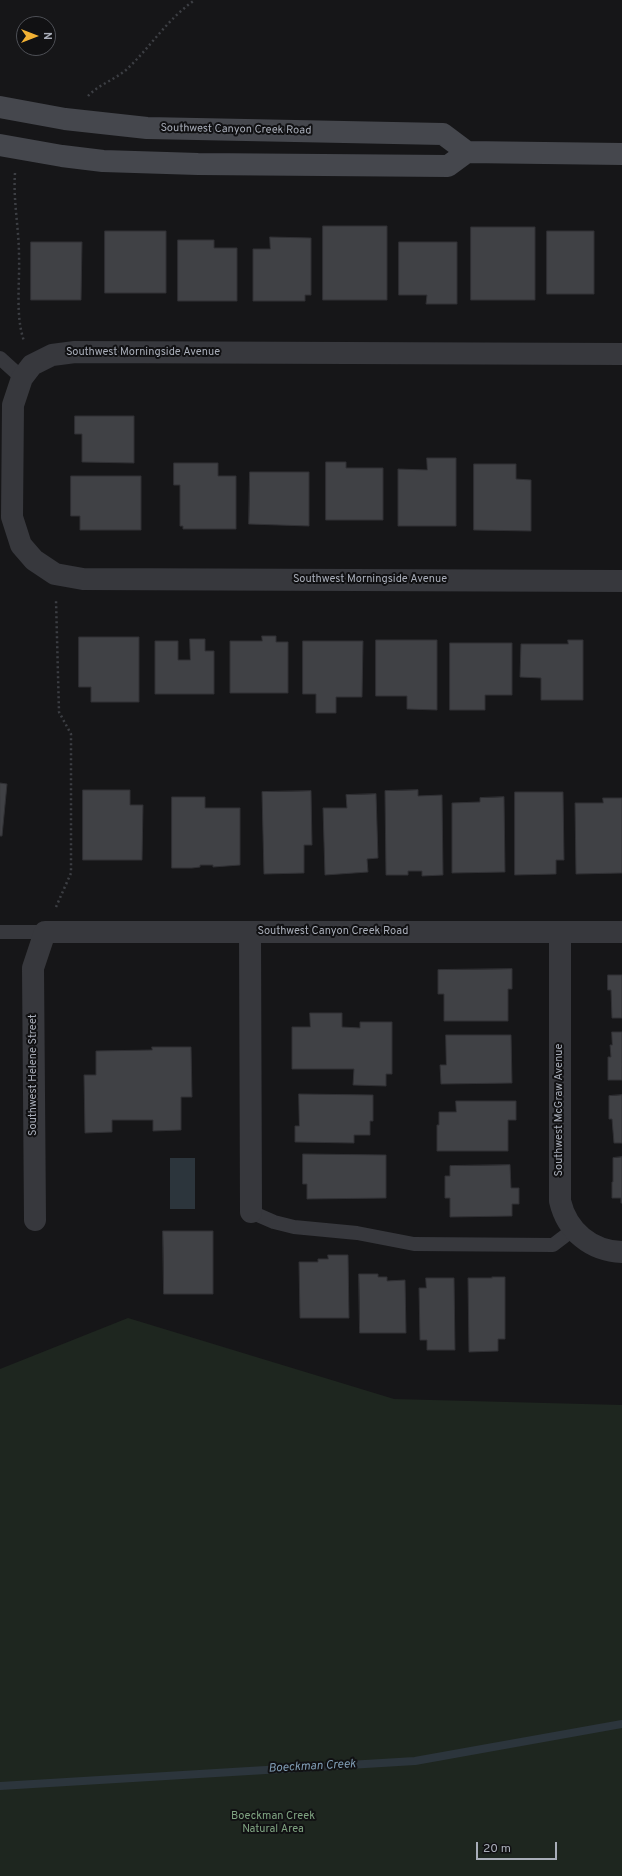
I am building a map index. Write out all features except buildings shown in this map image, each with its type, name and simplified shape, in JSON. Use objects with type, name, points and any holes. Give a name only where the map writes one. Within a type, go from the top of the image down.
[{"type":"main road","name":"Southwest Canyon Creek Road","points":[[0,107],[65,119],[147,128],[444,134],[467,152]]},
{"type":"main road","points":[[10,147],[103,161],[198,164],[448,166],[467,152],[622,154]]},
{"type":"street","name":"Southwest Morningside Avenue","points":[[622,354],[75,352],[52,355],[27,372],[13,405],[12,517],[21,544],[34,560],[55,574],[83,579],[622,581]]},
{"type":"street","name":"Southwest Canyon Creek Road","points":[[44,932],[622,932]]},
{"type":"street","name":"Southwest Helene Street","points":[[35,1220],[33,968],[44,932]]},
{"type":"street","name":"Southwest McGraw Avenue","points":[[560,932],[560,1200],[564,1215],[574,1229],[598,1248],[622,1252]]},
{"type":"street","points":[[250,933],[251,1212]]},
{"type":"lane","points":[[0,358],[27,372]]},
{"type":"lane","points":[[0,932],[44,932]]},
{"type":"lane","points":[[251,1212],[274,1222],[294,1227],[356,1233],[414,1244],[553,1245],[574,1229]]},
{"type":"path","points":[[65,119],[93,90],[109,82],[125,70],[182,9],[195,0]]},
{"type":"path","points":[[10,147],[16,169],[14,191],[19,255],[20,328],[27,372]]},
{"type":"path","points":[[44,932],[71,874],[71,734],[59,712],[55,574]]},
{"type":"green space","name":"Boeckman Creek Natural Area","points":[[128,1318],[394,1399],[622,1405],[622,1876],[0,1876],[0,1369]]},
{"type":"shaded area","points":[[170,1158],[195,1158],[195,1209],[170,1209]]},
{"type":"waterway","name":"Boeckman Creek","points":[[0,1786],[415,1761],[622,1724]]}]
